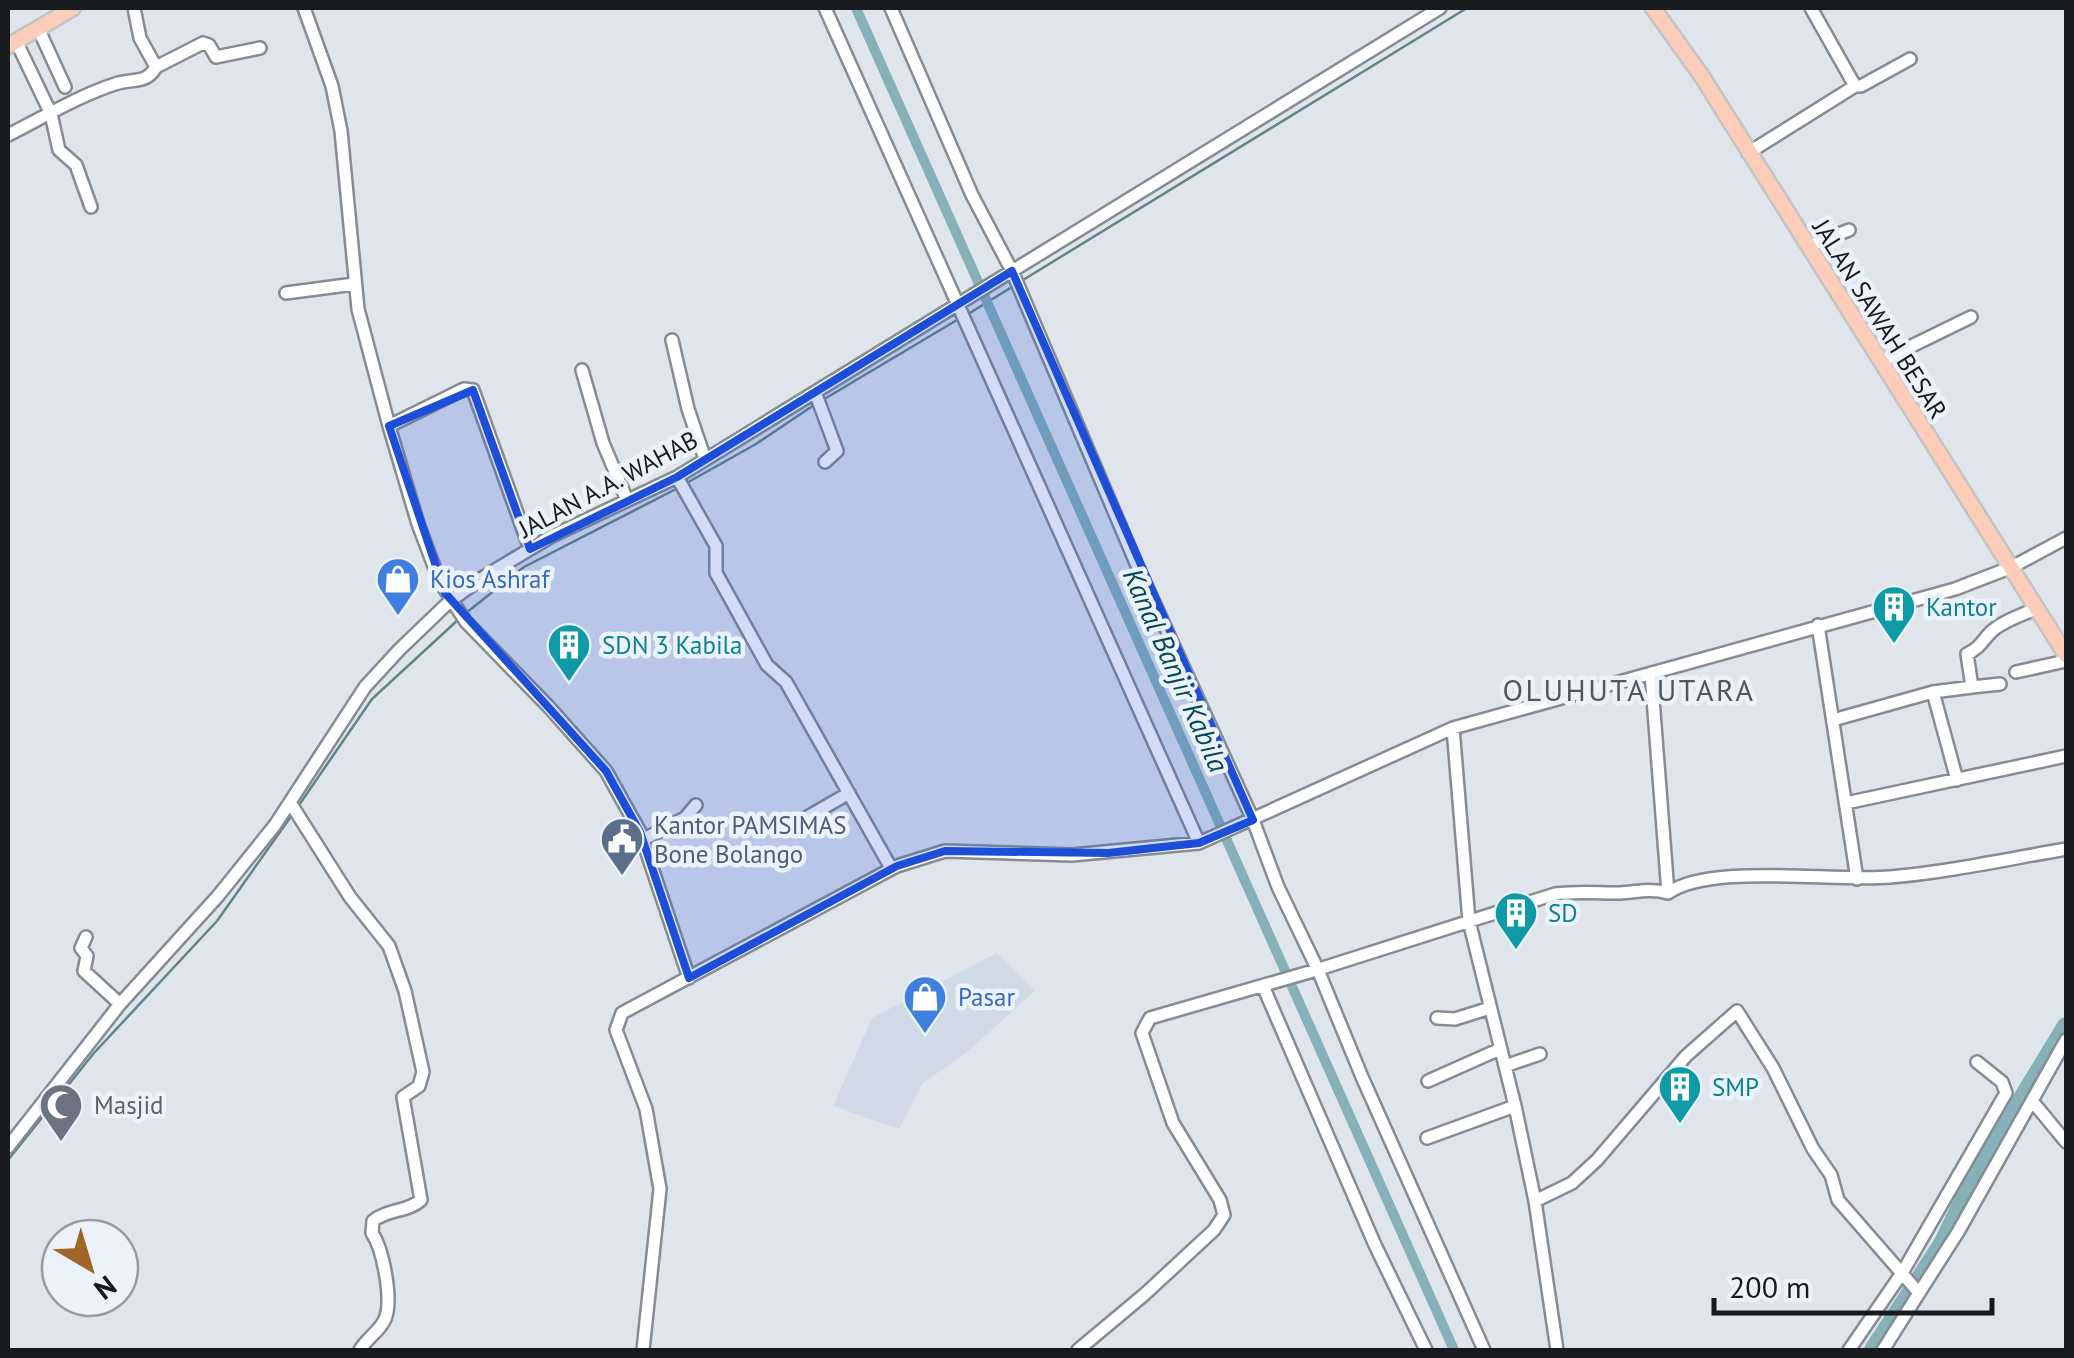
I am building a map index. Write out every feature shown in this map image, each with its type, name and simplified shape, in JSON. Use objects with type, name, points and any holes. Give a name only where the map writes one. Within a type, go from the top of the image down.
[{"type":"main road","name":"JALAN SAWAH BESAR","points":[[1654,8],[1701,75],[2066,658]]},
{"type":"main road","points":[[12,43],[66,9]]},
{"type":"street","points":[[134,8],[140,38],[156,68]]},
{"type":"street","points":[[304,8],[332,86],[341,131],[354,284],[388,426],[418,524],[453,605],[598,760],[642,840],[689,978]]},
{"type":"street","points":[[825,8],[963,300],[1202,841]]},
{"type":"street","points":[[891,8],[1484,1350]]},
{"type":"street","name":"JALAN A.A. WAHAB","points":[[8,1147],[120,1004],[294,809],[333,732],[364,687],[453,605],[530,549],[627,500],[680,482],[705,459],[817,399],[963,300],[1440,8]]},
{"type":"street","points":[[1811,8],[1856,86]]},
{"type":"street","points":[[38,28],[65,88]]},
{"type":"street","points":[[12,43],[51,114],[58,148],[64,158],[76,165],[92,207]]},
{"type":"street","points":[[8,135],[118,82],[143,80],[156,68],[203,43],[216,57],[260,48]]},
{"type":"street","points":[[1748,153],[1856,86],[1910,59]]},
{"type":"street","points":[[1809,246],[1849,230]]},
{"type":"street","points":[[286,293],[354,284]]},
{"type":"street","points":[[1881,360],[1971,318]]},
{"type":"street","points":[[672,340],[688,409],[705,459]]},
{"type":"street","points":[[582,370],[602,443],[627,500]]},
{"type":"street","points":[[388,426],[464,388],[473,390],[530,549]]},
{"type":"street","points":[[817,399],[837,451],[825,462]]},
{"type":"street","points":[[680,482],[716,546],[716,573],[763,659],[786,682],[891,868]]},
{"type":"street","points":[[643,1350],[660,1189],[646,1108],[616,1030],[622,1013],[891,868],[945,851],[1072,854],[1202,841],[1452,728],[1954,589],[2012,567],[2066,538]]},
{"type":"street","points":[[1972,686],[1966,654],[1979,648],[1997,628],[2037,608]]},
{"type":"street","points":[[1818,626],[1857,879]]},
{"type":"street","points":[[2016,672],[2066,658]]},
{"type":"street","points":[[1651,673],[1668,893]]},
{"type":"street","points":[[1833,720],[1934,692],[2000,684]]},
{"type":"street","points":[[1934,692],[1957,780]]},
{"type":"street","points":[[1452,728],[1468,921],[1535,1202],[1556,1350]]},
{"type":"street","points":[[1846,803],[2066,756]]},
{"type":"street","points":[[787,830],[849,792]]},
{"type":"street","points":[[642,840],[685,818],[696,805]]},
{"type":"street","points":[[294,809],[350,897],[388,946],[405,992],[423,1072],[419,1086],[403,1097],[421,1200],[373,1221],[372,1234],[380,1245],[389,1300],[382,1326],[371,1333],[360,1350]]},
{"type":"street","points":[[1668,893],[1682,883],[1745,876],[1894,877],[2066,849]]},
{"type":"street","points":[[1078,1350],[1145,1294],[1214,1230],[1224,1215],[1220,1200],[1173,1123],[1142,1033],[1150,1018],[1570,892],[1635,892],[1653,888],[1668,893]]},
{"type":"street","points":[[86,937],[80,948],[88,956],[84,971],[120,1004]]},
{"type":"street","points":[[1268,984],[1375,1245],[1426,1350]]},
{"type":"street","points":[[1437,1018],[1455,1019],[1490,1008]]},
{"type":"street","points":[[1535,1202],[1572,1184],[1686,1056],[1737,1011],[1773,1068],[1813,1149],[1831,1176],[1838,1200],[1911,1283]]},
{"type":"street","points":[[1849,1350],[1958,1232],[2066,1040]]},
{"type":"street","points":[[1428,1081],[1500,1049]]},
{"type":"street","points":[[1505,1066],[1540,1054]]},
{"type":"street","points":[[1883,1350],[1911,1283],[2006,1093],[2002,1082],[1977,1062]]},
{"type":"street","points":[[2032,1102],[2066,1142]]},
{"type":"street","points":[[1427,1138],[1515,1106]]},
{"type":"highlighted area","points":[[1012,271],[1253,820],[1199,843],[1108,853],[945,851],[897,866],[689,978],[640,832],[606,771],[445,593],[389,426],[473,390],[530,549],[677,477]]},
{"type":"shaded area","name":"Pasar","points":[[997,953],[1035,991],[966,1053],[923,1083],[899,1129],[833,1106],[872,1018]]},
{"type":"waterway","name":"Kanal Banjir Kabila","points":[[856,8],[1454,1350]]},
{"type":"waterway","points":[[1023,280],[1467,8]]},
{"type":"waterway","name":"Kanal Banjir Kabila","points":[[968,314],[1012,287]]},
{"type":"waterway","points":[[821,401],[957,320]]},
{"type":"waterway","points":[[685,484],[814,405]]},
{"type":"waterway","points":[[466,613],[524,567],[678,488]]},
{"type":"waterway","points":[[297,808],[372,699],[460,618]]},
{"type":"waterway","points":[[8,1160],[94,1053],[217,921],[292,815]]},
{"type":"waterway","points":[[1873,1350],[1942,1244],[1977,1172],[2066,1026]]},
{"type":"place","name":"Kios Ashraf","points":[[398,617]]},
{"type":"place","name":"Kantor","points":[[1894,645]]},
{"type":"place","name":"SDN 3 Kabila","points":[[569,683]]},
{"type":"place","name":"Kantor PAMSIMAS Bone Bolango","points":[[622,877]]},
{"type":"place","name":"SD","points":[[1516,951]]},
{"type":"place","name":"Pasar","points":[[925,1035]]},
{"type":"place","name":"SMP","points":[[1680,1125]]},
{"type":"place","name":"Masjid","points":[[61,1143]]},
{"type":"district","name":"OLUHUTA UTARA","points":[[1629,691]]}]
